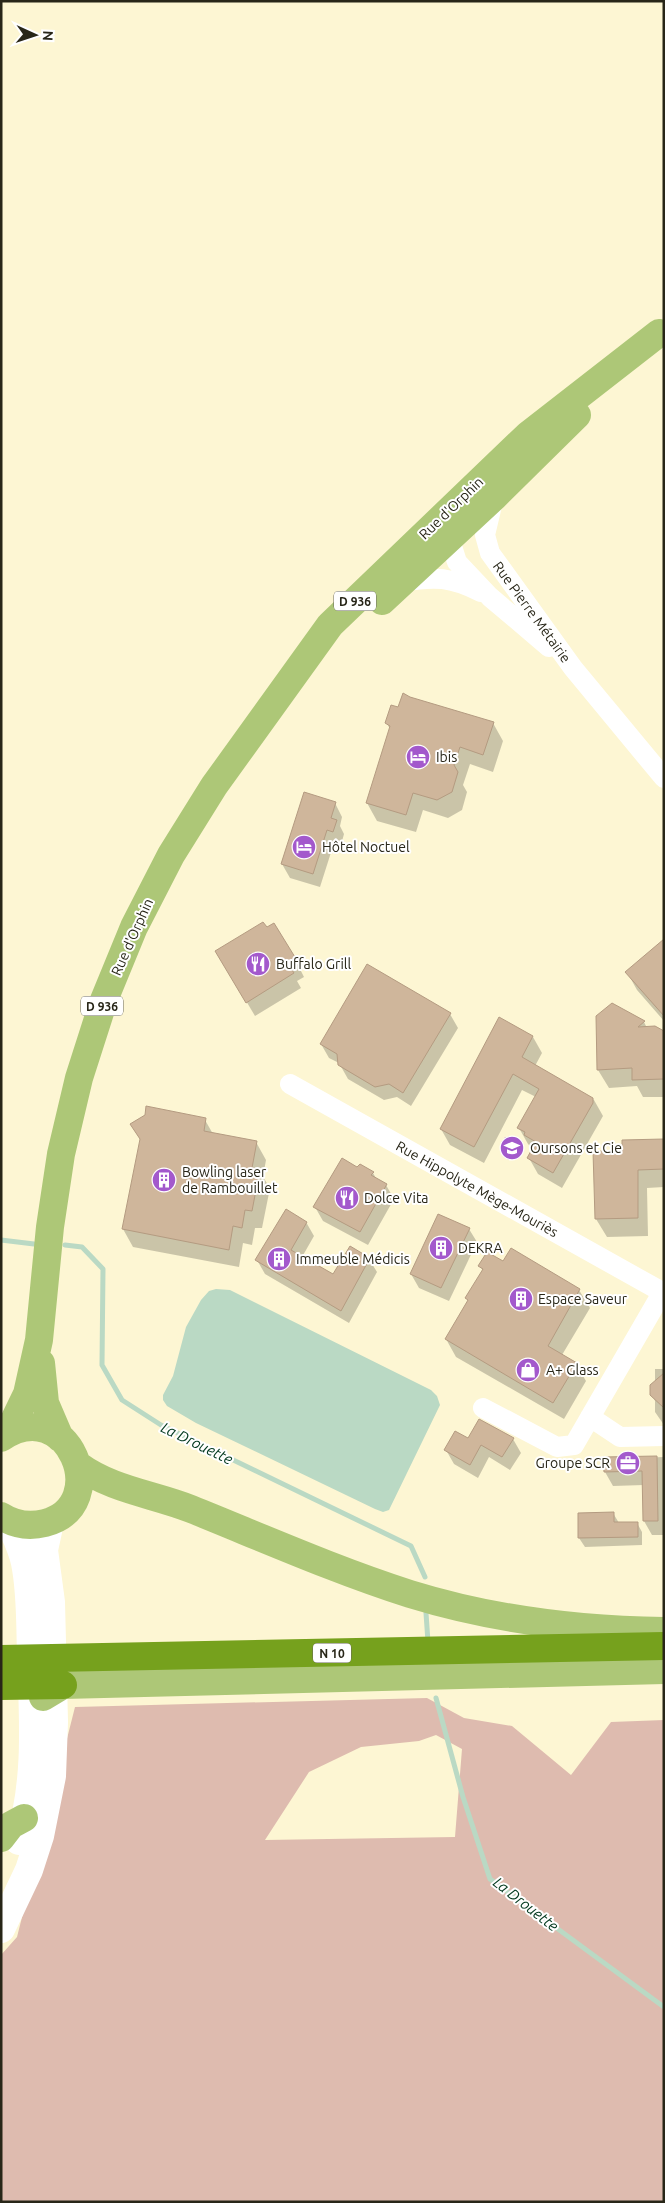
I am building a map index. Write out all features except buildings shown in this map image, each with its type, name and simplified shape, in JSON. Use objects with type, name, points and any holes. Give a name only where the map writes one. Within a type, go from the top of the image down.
[{"type":"highway","name":"N 10","points":[[1,1659],[664,1646]]},
{"type":"highway","name":"N 10","points":[[1,1686],[63,1685]]},
{"type":"main road","name":"Rue d'Orphin","points":[[270,710],[402,582],[450,540],[661,330]]},
{"type":"main road","name":"Rue d'Orphin","points":[[5,1436],[27,1394],[39,1340],[50,1227],[61,1154],[79,1078],[104,1000],[134,927],[171,855],[214,786],[330,625],[528,434],[661,330]]},
{"type":"main road","name":"Rue d'Orphin","points":[[39,1340],[45,1403],[60,1438],[72,1450],[78,1466]]},
{"type":"main road","points":[[5,1436],[29,1428],[46,1430],[60,1438]]},
{"type":"main road","points":[[5,1518],[22,1525],[36,1526],[50,1522],[69,1507],[76,1495],[79,1480],[78,1466]]},
{"type":"main road","points":[[78,1466],[110,1484],[183,1506],[353,1573],[426,1598],[496,1615],[581,1626],[664,1631]]},
{"type":"main road","points":[[1,1929],[29,1870],[40,1836],[52,1776],[44,1722],[41,1637],[20,1544],[5,1518]]},
{"type":"main road","points":[[41,1637],[51,1602],[44,1550],[50,1522]]},
{"type":"main road","name":"N 10","points":[[63,1685],[664,1670]]},
{"type":"main road","points":[[1,1698],[44,1696],[63,1685]]},
{"type":"main road","points":[[1,1888],[17,1848],[44,1722]]},
{"type":"main road","points":[[1,1838],[11,1824],[24,1818]]},
{"type":"street","name":"Rue Pierre Métairie","points":[[494,497],[486,535],[490,553],[573,668],[664,778]]},
{"type":"street","name":"Rue Pierre Métairie","points":[[456,504],[450,540],[457,562],[490,597],[573,668]]},
{"type":"street","name":"Rue Pierre Métairie","points":[[402,582],[429,577],[463,583],[490,597]]},
{"type":"street","name":"Rue Hippolyte Mège-Mouriès","points":[[290,1084],[663,1293]]},
{"type":"street","points":[[483,1408],[557,1447],[574,1445],[663,1293]]},
{"type":"street","points":[[590,1417],[620,1436],[663,1436]]},
{"type":"shaded area","points":[[216,1289],[230,1290],[431,1390],[437,1396],[440,1405],[389,1510],[383,1512],[375,1509],[196,1423],[167,1406],[163,1400],[163,1395],[173,1376],[186,1327],[201,1300],[209,1291]]},
{"type":"shaded area","points":[[427,1698],[464,1718],[512,1726],[571,1775],[611,1722],[664,1720],[664,2202],[1,2202],[1,1955],[17,1937],[75,1707]],"holes":[[[436,1735],[462,1749],[455,1837],[265,1840],[309,1772],[361,1747],[419,1741]]]},
{"type":"waterway","name":"La Drouette","points":[[1,1240],[34,1244]]},
{"type":"waterway","name":"La Drouette","points":[[65,1245],[82,1247],[103,1269],[102,1365],[122,1400],[161,1425],[411,1546],[425,1577]]},
{"type":"waterway","name":"La Drouette","points":[[426,1613],[428,1642]]},
{"type":"waterway","name":"La Drouette","points":[[436,1698],[463,1797],[490,1879],[664,2007]]},
{"type":"place","name":"Ibis","points":[[418,757]]},
{"type":"place","name":"Hôtel Noctuel","points":[[304,847]]},
{"type":"place","name":"Buffalo Grill","points":[[258,964]]},
{"type":"place","name":"Oursons et Cie","points":[[512,1148]]},
{"type":"place","name":"Bowling laser de Rambouillet","points":[[164,1180]]},
{"type":"place","name":"Dolce Vita","points":[[347,1198]]},
{"type":"place","name":"DEKRA","points":[[441,1248]]},
{"type":"place","name":"Immeuble Médicis","points":[[279,1259]]},
{"type":"place","name":"Espace Saveur","points":[[521,1299]]},
{"type":"place","name":"A+ Glass","points":[[528,1370]]},
{"type":"place","name":"Groupe SCR","points":[[628,1463]]}]
